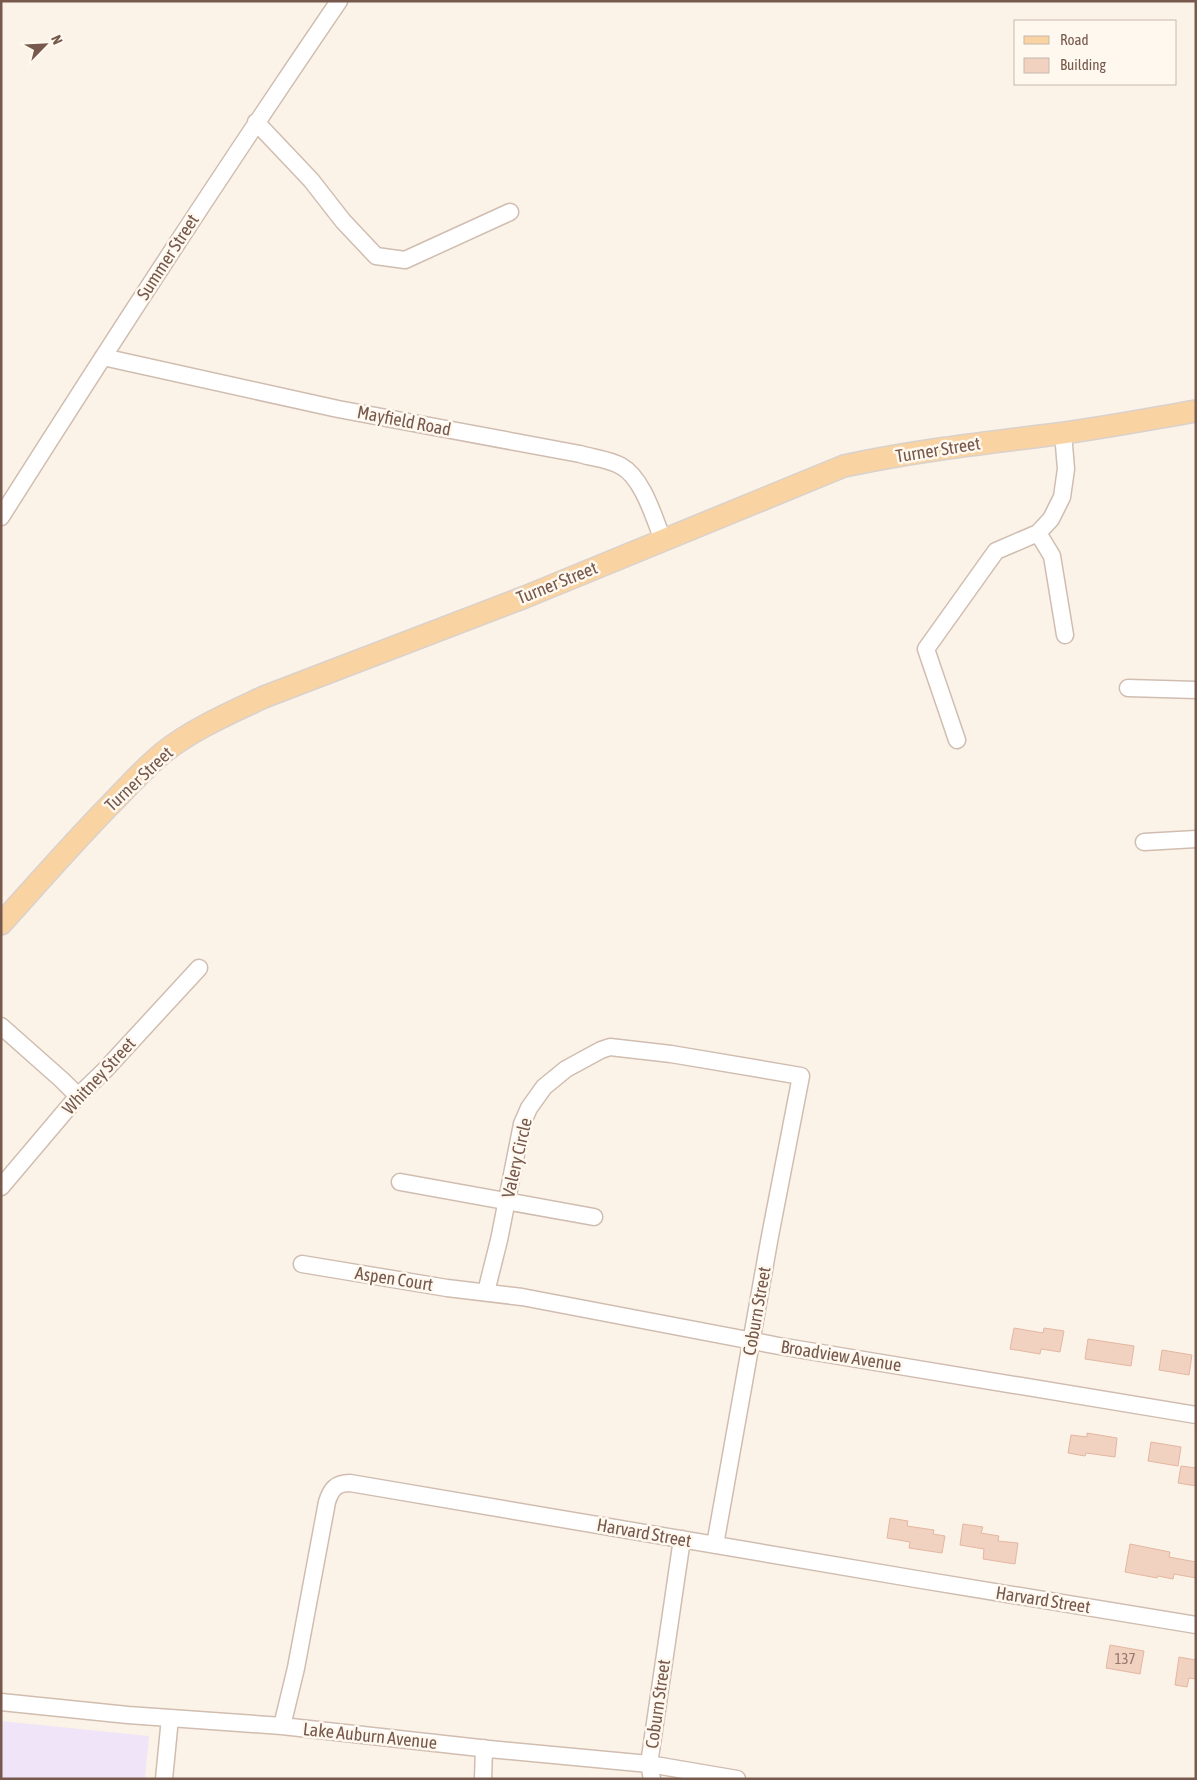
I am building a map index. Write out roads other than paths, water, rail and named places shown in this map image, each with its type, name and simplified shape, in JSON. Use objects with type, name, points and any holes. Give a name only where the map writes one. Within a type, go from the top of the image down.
[{"type":"main road","name":"Turner Street","points":[[1,924],[66,850],[145,769],[165,752],[192,734],[264,697],[525,596],[844,466],[973,444],[1064,433],[1196,410]]},
{"type":"street","name":"Summer Street","points":[[1,517],[256,122],[339,1]]},
{"type":"street","points":[[256,122],[311,180],[344,221],[376,256],[405,260],[510,212]]},
{"type":"street","name":"Mayfield Road","points":[[103,357],[338,409],[580,454],[619,465],[628,470],[636,480],[663,540]]},
{"type":"street","points":[[957,740],[926,649],[996,550],[1038,533],[1051,519],[1062,497],[1066,469],[1064,433]]},
{"type":"street","points":[[1038,533],[1052,556],[1065,635]]},
{"type":"street","points":[[1128,688],[1196,690]]},
{"type":"street","points":[[1144,842],[1196,839]]},
{"type":"street","name":"Whitney Street","points":[[1,1186],[78,1096],[105,1070],[199,968]]},
{"type":"street","points":[[1,1026],[78,1096]]},
{"type":"street","name":"Valery Circle","points":[[486,1292],[499,1240],[522,1124],[528,1108],[544,1087],[566,1069],[601,1050],[617,1047],[801,1076]]},
{"type":"street","name":"Coburn Street","points":[[715,1545],[801,1076]]},
{"type":"street","points":[[400,1182],[594,1217]]},
{"type":"street","name":"Aspen Court","points":[[302,1264],[486,1292]]},
{"type":"street","name":"Broadview Avenue","points":[[486,1292],[752,1340],[1196,1415]]},
{"type":"street","name":"Harvard Street","points":[[282,1726],[296,1668],[327,1502],[334,1487],[341,1483],[1196,1625]]},
{"type":"street","name":"Coburn Street","points":[[651,1771],[682,1539]]},
{"type":"street","name":"Lake Auburn Avenue","points":[[1,1702],[170,1718],[282,1726],[484,1748],[651,1771],[737,1779]]},
{"type":"street","points":[[164,1779],[170,1718]]},
{"type":"street","points":[[483,1779],[484,1748]]}]
